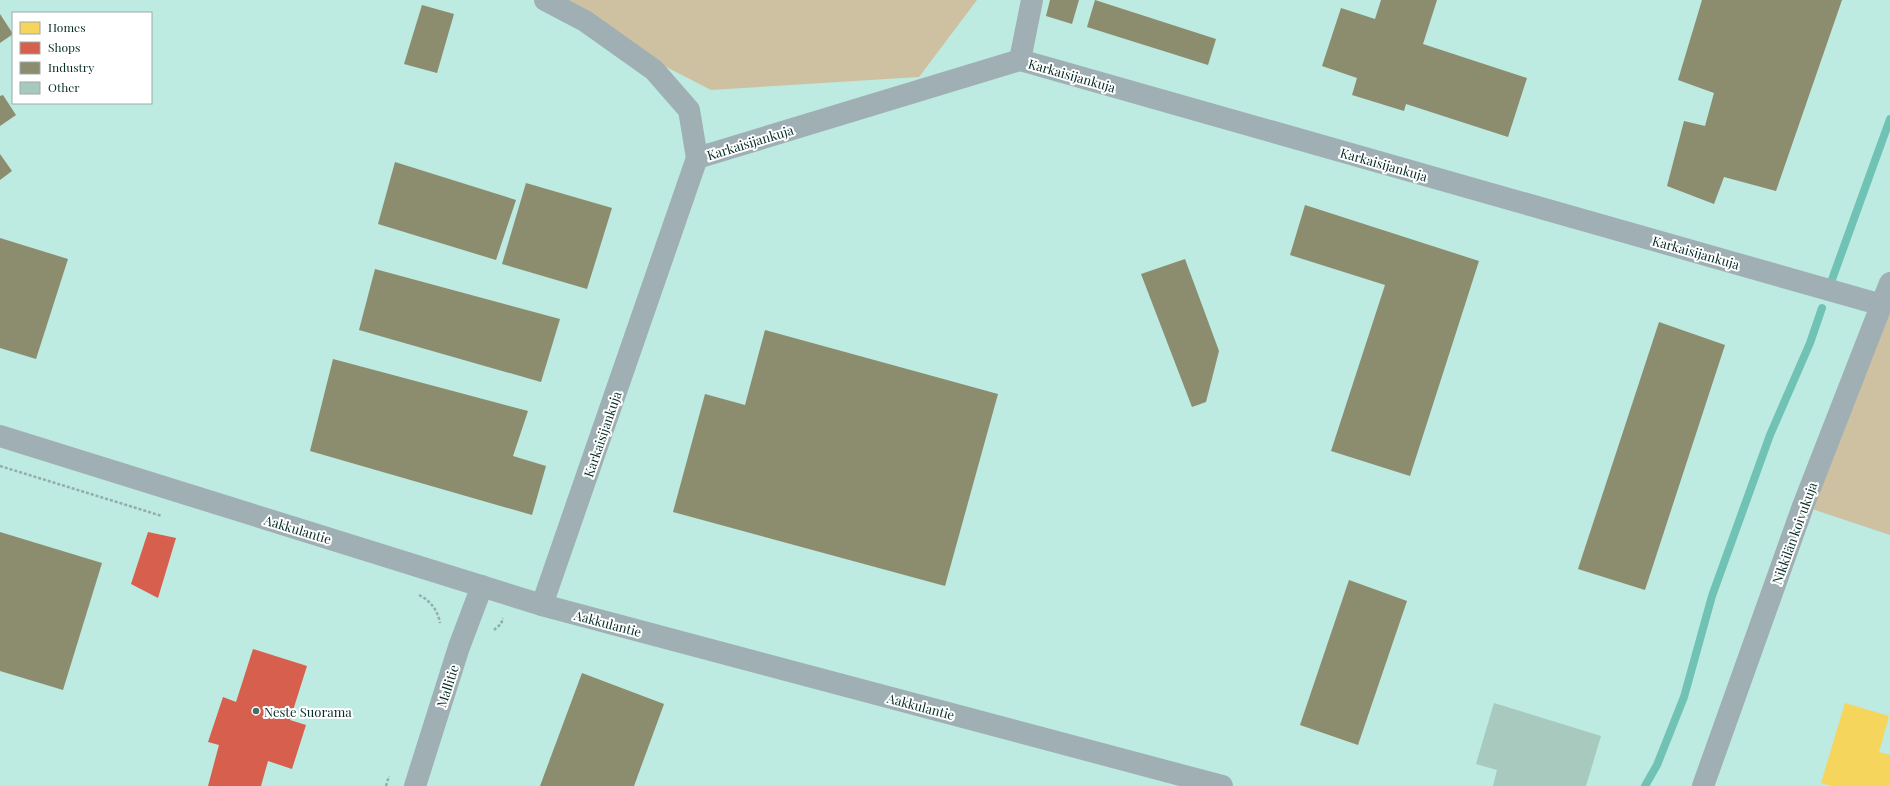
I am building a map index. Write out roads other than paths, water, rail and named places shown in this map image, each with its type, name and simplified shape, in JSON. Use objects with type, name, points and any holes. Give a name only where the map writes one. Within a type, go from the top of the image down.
[{"type":"street","points":[[545,0],[584,21],[654,70],[689,110],[697,158]]},
{"type":"street","points":[[1020,60],[1032,0]]},
{"type":"street","name":"Karkaisijankuja","points":[[542,606],[697,158],[1020,60],[1882,305]]},
{"type":"street","name":"Nikkilän koivukuja","points":[[1702,786],[1803,506],[1890,282]]},
{"type":"street","name":"Aakkulantie","points":[[0,436],[542,606],[1222,786]]},
{"type":"street","name":"Mallitie","points":[[415,786],[459,647],[482,586]]},
{"type":"waterway","points":[[1830,285],[1890,119]]},
{"type":"waterway","points":[[1645,786],[1657,765],[1684,697],[1712,596],[1770,435],[1810,343],[1822,308]]},
{"type":"place","name":"Neste Suorama","points":[[256,711]]}]
